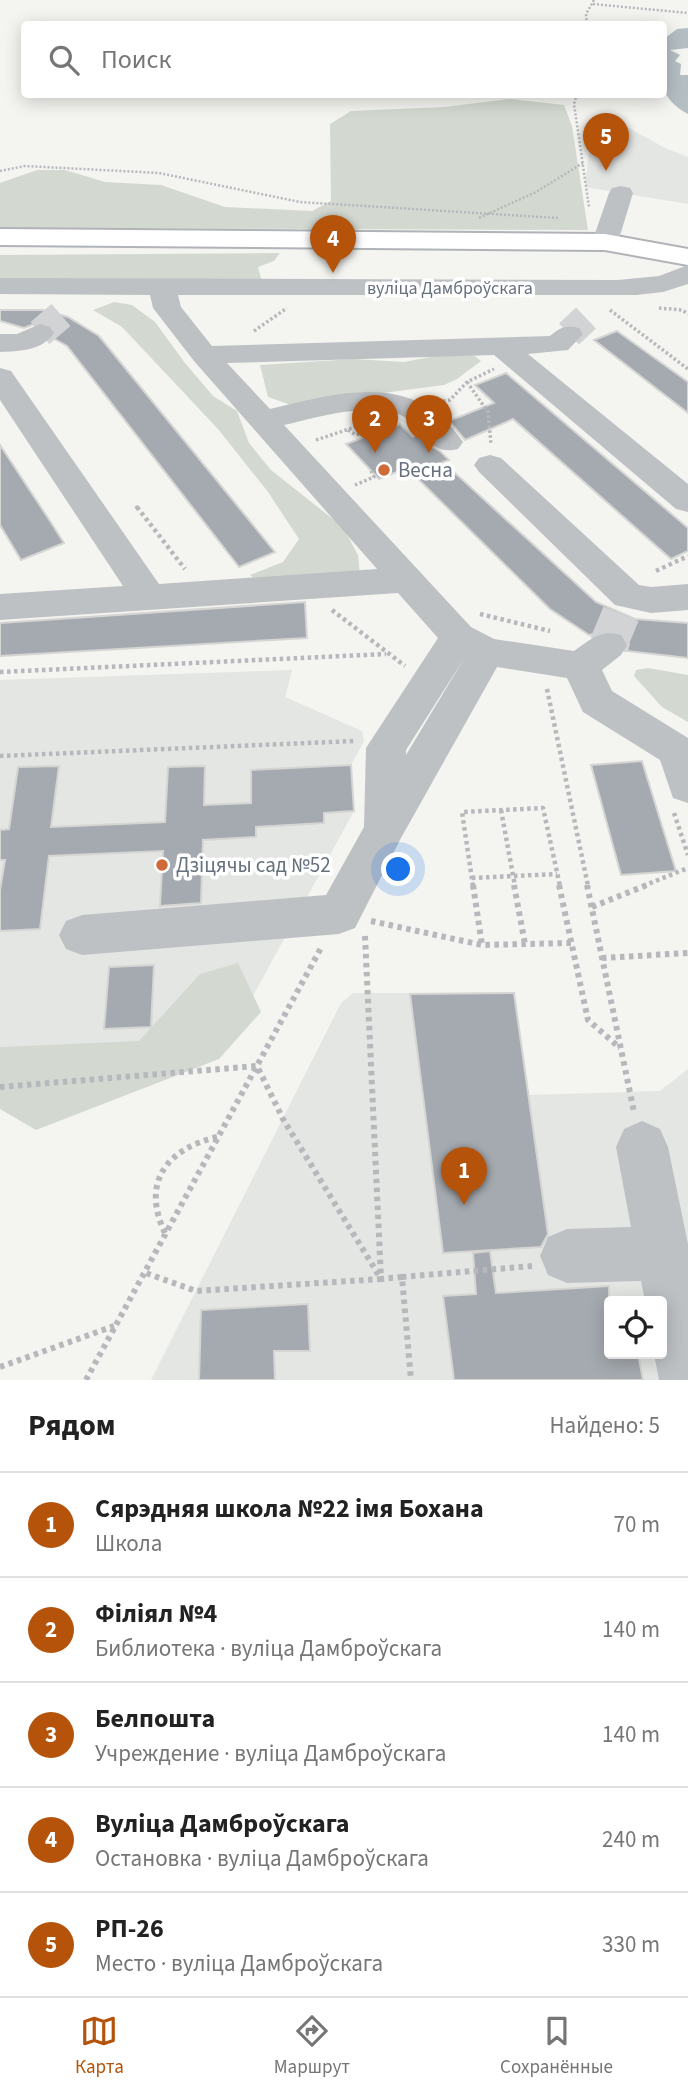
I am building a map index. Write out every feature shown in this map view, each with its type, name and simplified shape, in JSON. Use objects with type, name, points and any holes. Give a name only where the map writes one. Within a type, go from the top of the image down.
[{"type":"main road","points":[[0,237],[443,241],[602,230],[685,281]]},
{"type":"street","points":[[602,230],[621,193]]},
{"type":"street","name":"вуліца Дамброўскага","points":[[0,286],[162,286],[607,303],[655,286],[685,281]]},
{"type":"street","points":[[0,369],[6,358],[31,333],[95,286]]},
{"type":"street","points":[[162,286],[167,308],[213,354],[264,420],[408,580],[472,634],[590,636],[651,600],[688,597]]},
{"type":"street","points":[[213,354],[508,352],[558,344],[569,334]]},
{"type":"street","points":[[508,352],[688,501]]},
{"type":"street","points":[[0,377],[149,598]]},
{"type":"street","points":[[264,420],[367,402],[412,408],[447,442]]},
{"type":"street","points":[[489,465],[590,636],[597,701],[677,751],[688,786]]},
{"type":"street","points":[[0,607],[408,580]]},
{"type":"street","points":[[385,828],[386,748],[472,634]]},
{"type":"street","points":[[82,935],[339,914],[385,828],[472,634]]},
{"type":"street","points":[[639,1131],[688,1380]]},
{"type":"street","points":[[567,1256],[663,1253]]},
{"type":"path","points":[[587,21],[586,14],[594,2],[687,12]]},
{"type":"path","points":[[0,171],[25,166],[159,173],[300,202],[493,212],[602,230],[583,163],[574,104],[576,98]]},
{"type":"path","points":[[443,241],[447,235],[536,192],[583,163]]},
{"type":"path","points":[[685,281],[688,314]]},
{"type":"path","points":[[607,303],[688,369]]},
{"type":"path","points":[[213,354],[288,307]]},
{"type":"path","points":[[266,323],[267,313]]},
{"type":"path","points":[[412,408],[450,400],[467,382],[508,352]]},
{"type":"path","points":[[467,382],[488,412],[491,442],[489,465]]},
{"type":"path","points":[[347,430],[356,435],[384,426],[387,429]]},
{"type":"path","points":[[348,488],[374,477],[372,471]]},
{"type":"path","points":[[136,506],[205,594]]},
{"type":"path","points":[[0,672],[386,654],[304,587]]},
{"type":"path","points":[[472,634],[590,636],[592,907],[639,1131]]},
{"type":"path","points":[[0,756],[364,741],[386,748]]},
{"type":"path","points":[[482,945],[462,812],[544,808],[588,1020],[621,1048]]},
{"type":"path","points":[[501,810],[525,944]]},
{"type":"path","points":[[592,907],[688,868]]},
{"type":"path","points":[[472,878],[557,874]]},
{"type":"path","points":[[86,1380],[339,914]]},
{"type":"path","points":[[381,1279],[364,919],[482,945],[571,943]]},
{"type":"path","points":[[602,958],[688,953]]},
{"type":"path","points":[[0,1087],[257,1066]]},
{"type":"path","points":[[257,1066],[283,1119],[381,1279]]},
{"type":"path","points":[[165,1234],[156,1219],[154,1199],[158,1179],[169,1160],[183,1149],[200,1139],[218,1137]]},
{"type":"path","points":[[144,1272],[196,1291],[530,1267],[567,1256]]},
{"type":"path","points":[[402,1277],[411,1380]]},
{"type":"path","points":[[0,1367],[114,1326]]},
{"type":"shaded area","points":[[688,28],[688,48],[670,50],[680,55],[675,61],[681,64],[680,75],[688,75],[688,114],[677,107],[667,95],[667,37],[677,29]]},
{"type":"shaded area","points":[[510,99],[564,105],[572,126],[588,230],[0,228],[0,183],[37,170],[65,170],[105,182],[161,185],[225,207],[312,211],[331,201],[330,124],[351,111],[444,107]]},
{"type":"shaded area","points":[[592,125],[629,128],[688,157],[688,204],[585,187]]},
{"type":"shaded area","points":[[280,253],[274,261],[258,267],[262,282],[0,283],[0,255]]},
{"type":"shaded area","points":[[114,302],[132,305],[155,322],[213,396],[237,411],[249,443],[271,470],[343,527],[358,555],[360,576],[261,584],[250,575],[283,562],[299,539],[268,492],[218,429],[122,327],[93,310]]},
{"type":"shaded area","points":[[456,352],[475,356],[481,361],[444,385],[291,405],[268,397],[260,365],[354,359],[404,362]]},
{"type":"shaded area","points":[[648,668],[688,675],[688,722],[662,707],[634,676],[636,670]]},
{"type":"shaded area","name":"Дзіцячы сад №52","points":[[292,670],[285,697],[362,731],[364,741],[351,765],[354,811],[230,1038],[0,1072],[0,680]]},
{"type":"shaded area","points":[[238,963],[261,1012],[219,1059],[36,1130],[0,1109],[0,1047],[139,1041],[200,974]]},
{"type":"shaded area","points":[[353,993],[514,993],[529,1095],[660,1091],[688,1069],[688,1380],[151,1380],[341,1003]]},
{"type":"building","points":[[0,310],[43,310],[68,317],[99,336],[275,552],[239,567],[67,346],[53,338],[57,333],[52,326],[39,322],[24,328],[0,321]]},
{"type":"building","points":[[617,331],[688,382],[688,413],[594,340]]},
{"type":"building","points":[[506,373],[688,528],[688,551],[671,559],[513,419],[465,440],[449,421],[494,403],[475,385]]},
{"type":"building","points":[[400,424],[413,437],[418,434],[440,451],[449,460],[443,462],[596,602],[635,619],[688,623],[688,658],[627,651],[629,644],[622,632],[607,631],[589,635],[550,609],[407,468],[379,479],[346,444]]},
{"type":"building","points":[[0,445],[64,543],[21,560],[0,525]]},
{"type":"building","points":[[305,602],[307,638],[0,656],[0,623]]},
{"type":"building","points":[[642,761],[676,871],[621,875],[591,765]]},
{"type":"building","points":[[351,765],[354,811],[324,813],[324,823],[256,827],[256,837],[203,840],[201,903],[160,906],[163,851],[49,856],[40,929],[0,931],[0,890],[5,860],[0,860],[0,830],[9,829],[18,767],[59,766],[51,827],[165,822],[168,767],[205,766],[204,805],[251,803],[251,770]]},
{"type":"building","points":[[154,965],[151,1027],[104,1029],[109,967]]},
{"type":"building","points":[[514,993],[548,1234],[541,1247],[443,1253],[410,994]]},
{"type":"building","points":[[490,1251],[496,1293],[609,1286],[609,1296],[604,1296],[604,1359],[639,1359],[643,1380],[454,1380],[443,1296],[476,1294],[473,1253]]},
{"type":"building","points":[[308,1304],[310,1351],[274,1351],[275,1380],[199,1380],[201,1310]]},
{"type":"tunnel","points":[[40,333],[61,315]]},
{"type":"tunnel","points":[[569,334],[586,318]]},
{"type":"tunnel","points":[[608,645],[621,614]]},
{"type":"place","name":"РП-26","points":[[606,171]]},
{"type":"place","name":"Вуліца Дамброўскага","points":[[333,273]]},
{"type":"place","name":"Філіял №4","points":[[375,453]]},
{"type":"place","name":"Белпошта","points":[[429,453]]},
{"type":"place","name":"Весна","points":[[384,470]]},
{"type":"place","name":"Дзіцячы сад №52","points":[[162,865]]},
{"type":"place","name":"Сярэдняя школа №22 імя Бохана","points":[[464,1205]]}]
